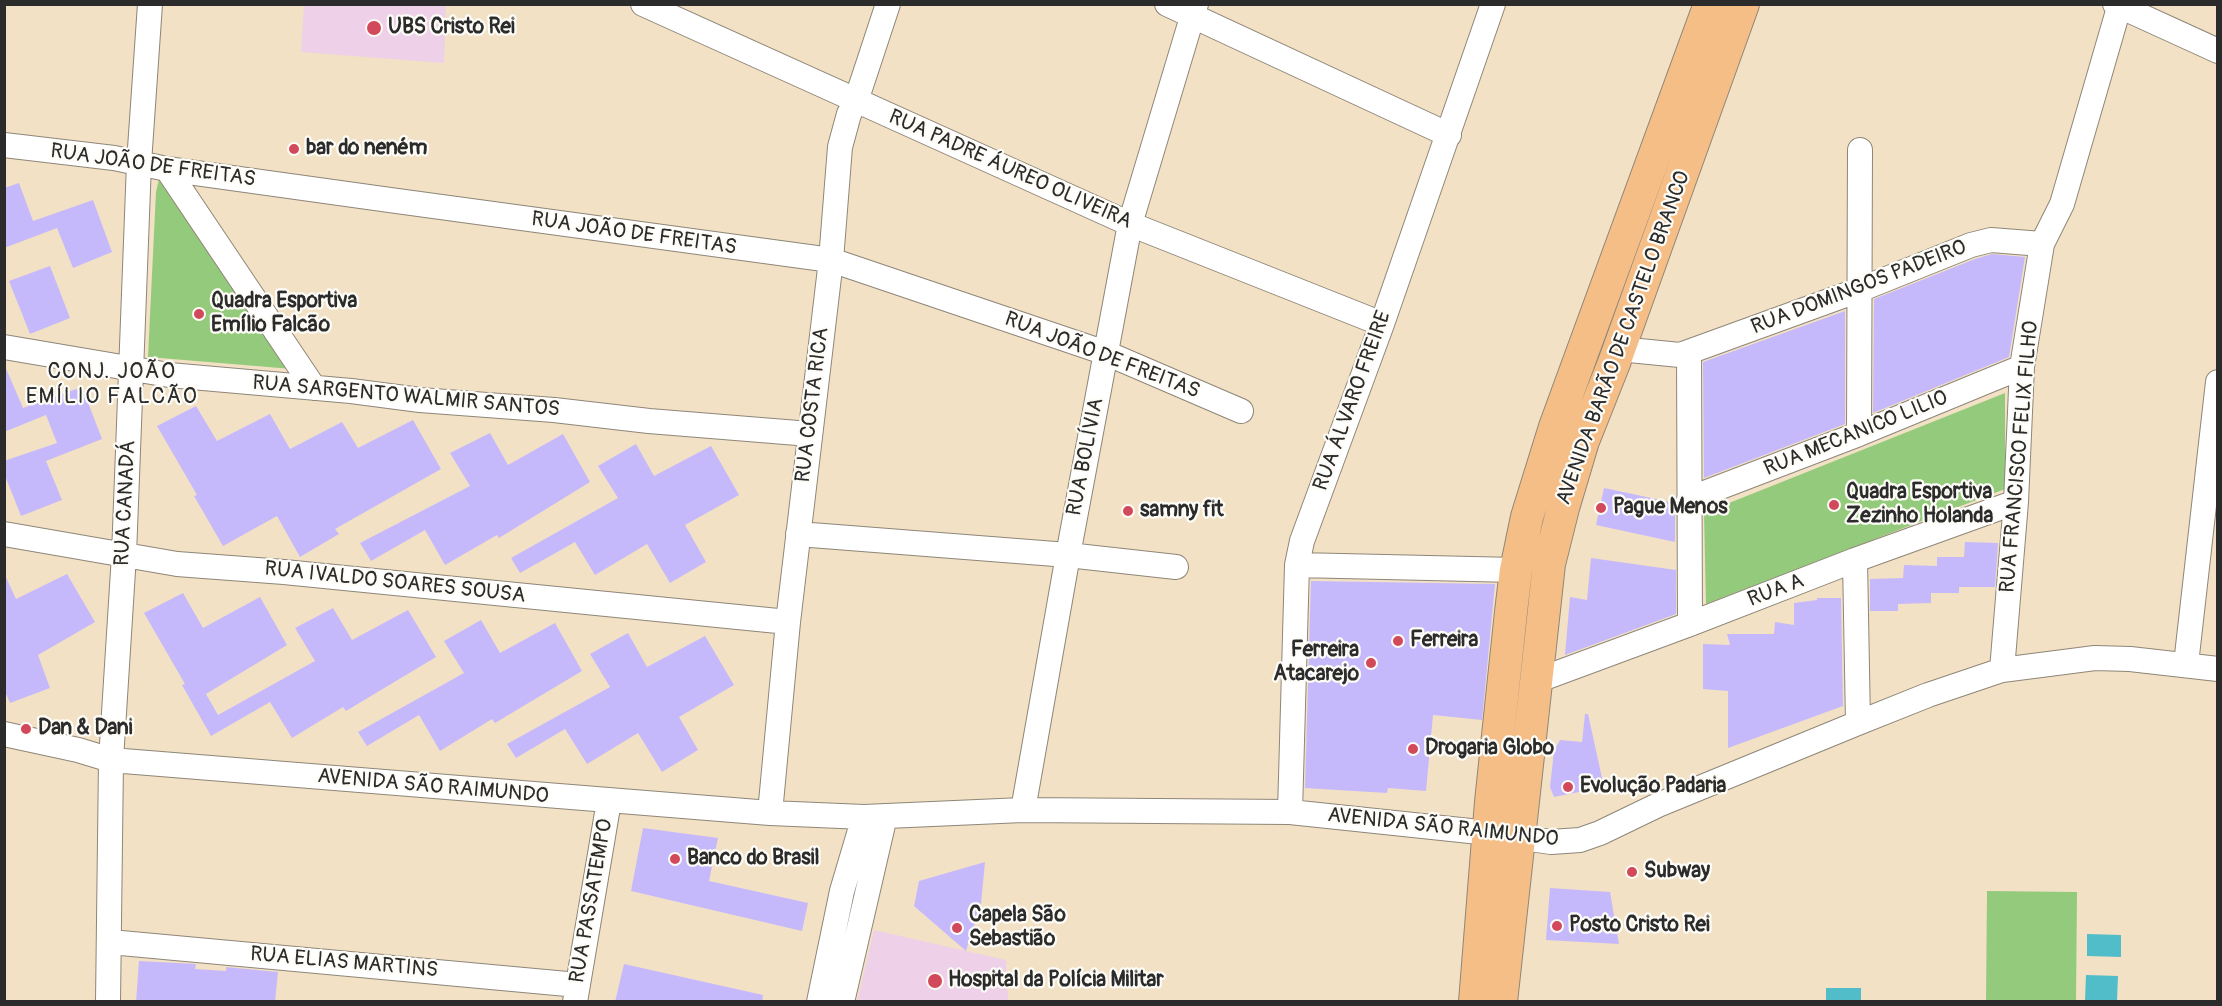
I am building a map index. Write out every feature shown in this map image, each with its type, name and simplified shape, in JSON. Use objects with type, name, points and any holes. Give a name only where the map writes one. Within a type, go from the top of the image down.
[{"type":"main road","name":"AVENIDA BARÃO DE CASTELO BRANCO","points":[[1474,1002],[1516,570],[1532,498],[1555,427],[1710,4]]},
{"type":"main road","name":"AVENIDA BARÃO DE CASTELO BRANCO","points":[[1501,1002],[1552,553],[1583,441],[1743,4]]},
{"type":"street","name":"RUA CANADÁ","points":[[108,1002],[111,760],[124,555],[139,163],[150,4]]},
{"type":"street","name":"RUA PADRE ÁUREO OLIVEIRA","points":[[643,4],[1130,224],[1382,324]]},
{"type":"street","name":"RUA COSTA RICA","points":[[770,813],[788,622],[831,260],[840,147],[849,114],[856,101],[888,4]]},
{"type":"street","points":[[1167,4],[1194,10],[1449,135]]},
{"type":"street","name":"RUA ÁLVARO FREIRE","points":[[1290,812],[1297,565],[1302,541],[1382,324],[1493,4]]},
{"type":"street","points":[[2118,5],[2217,51]]},
{"type":"street","name":"RUA FRANCISCO FELIX FILHO","points":[[2002,670],[2016,502],[2022,367],[2042,244],[2062,204],[2118,5]]},
{"type":"street","name":"RUA BOLÍVIA","points":[[1023,810],[1130,224],[1194,10]]},
{"type":"street","name":"RUA JOÃO DE FREITAS","points":[[4,145],[831,260],[1106,353],[1241,411]]},
{"type":"street","points":[[1859,434],[1860,150]]},
{"type":"street","points":[[167,168],[314,388]]},
{"type":"street","name":"RUA DOMINGOS PADEIRO","points":[[1686,359],[1971,245],[1991,240],[2042,244]]},
{"type":"street","name":"RUA SARGENTO WALMIR SANTOS","points":[[4,347],[131,370],[256,384],[810,434]]},
{"type":"street","points":[[1616,356],[1686,359],[1690,624]]},
{"type":"street","name":"RUA MECANICO LILIO","points":[[1689,499],[1859,434],[2022,367]]},
{"type":"street","points":[[2186,664],[2217,382]]},
{"type":"street","name":"RUA A","points":[[1536,681],[1855,560],[2016,502]]},
{"type":"street","name":"RUA IVALDO SOARES SOUSA","points":[[4,534],[177,564],[284,572],[788,622]]},
{"type":"street","points":[[798,534],[1068,555],[1176,567]]},
{"type":"street","points":[[1855,560],[1858,723]]},
{"type":"street","points":[[1297,565],[1516,570]]},
{"type":"street","name":"AVENIDA SÃO RAIMUNDO","points":[[4,734],[78,750],[111,760],[770,813],[875,817],[1023,810],[1290,812],[1489,833],[1551,842],[1580,840],[1658,805],[1858,723],[1928,695],[2002,670],[2095,658],[2186,664],[2217,669]]},
{"type":"street","name":"RUA PASSATEMPO","points":[[577,993],[609,801]]},
{"type":"street","points":[[819,1002],[842,891],[875,817]]},
{"type":"street","points":[[842,1002],[875,817]]},
{"type":"street","name":"RUA ELIAS MARTINS","points":[[110,942],[577,993]]},
{"type":"shaded area","name":"UBS Cristo Rei","points":[[304,5],[446,5],[444,63],[301,52]]},
{"type":"shaded area","name":"Hospital da Polícia Militar","points":[[874,930],[1006,960],[1008,1001],[857,1002]]},
{"type":"green space","points":[[167,178],[292,369],[148,357],[156,192],[159,179]]},
{"type":"green space","points":[[2005,393],[2005,489],[1706,604],[1704,513]]},
{"type":"green space","points":[[1987,891],[2077,892],[2076,1001],[1986,1001]]},
{"type":"water","points":[[2087,934],[2121,935],[2121,957],[2087,956]]},
{"type":"water","points":[[2086,975],[2118,976],[2117,1001],[2085,1001]]},
{"type":"water","points":[[1826,988],[1861,988],[1861,1001],[1826,1001]]},
{"type":"building","points":[[19,183],[33,221],[93,200],[112,252],[73,268],[57,228],[4,248],[4,188]]},
{"type":"building","points":[[1992,254],[2025,257],[2009,357],[1873,413],[1874,299]]},
{"type":"building","points":[[50,266],[70,318],[30,334],[9,281]]},
{"type":"building","points":[[1845,311],[1845,424],[1704,478],[1703,362]]},
{"type":"building","points":[[4,364],[23,408],[82,387],[102,439],[46,461],[62,500],[21,516],[4,473],[4,461],[57,443],[46,415],[4,432]]},
{"type":"building","points":[[196,406],[217,441],[270,414],[290,449],[342,422],[358,448],[413,420],[441,469],[335,529],[339,534],[300,557],[277,516],[223,546],[157,426]]},
{"type":"building","points":[[490,433],[508,465],[563,434],[590,482],[499,538],[497,535],[445,565],[425,530],[371,561],[360,543],[470,486],[450,453]]},
{"type":"building","points":[[636,444],[654,476],[711,446],[739,495],[685,525],[706,562],[670,583],[647,544],[595,575],[575,542],[520,573],[511,558],[618,498],[598,466]]},
{"type":"building","points":[[1604,488],[1675,503],[1675,542],[1596,525]]},
{"type":"building","points":[[1965,542],[1998,543],[1995,587],[1959,587],[1959,593],[1931,593],[1931,603],[1898,604],[1898,611],[1870,611],[1870,579],[1903,578],[1904,565],[1937,566],[1937,557],[1964,557]]},
{"type":"building","points":[[1591,558],[1676,570],[1676,614],[1565,655],[1570,597],[1587,600]]},
{"type":"building","points":[[4,573],[16,599],[67,574],[95,622],[38,655],[50,688],[10,703],[4,689]]},
{"type":"building","name":"Ferreira","points":[[1311,581],[1495,584],[1482,720],[1433,715],[1426,791],[1388,788],[1387,793],[1305,788]]},
{"type":"building","points":[[183,593],[203,628],[260,597],[287,645],[206,694],[218,715],[315,661],[295,628],[333,608],[352,640],[408,610],[436,657],[346,711],[343,707],[292,738],[270,702],[211,736],[182,685],[185,684],[144,613]]},
{"type":"building","points":[[1817,598],[1841,598],[1843,706],[1728,748],[1728,691],[1703,689],[1703,644],[1730,645],[1727,634],[1774,634],[1775,622],[1794,625],[1794,603],[1817,600]]},
{"type":"building","points":[[481,620],[500,653],[555,623],[582,671],[495,723],[492,719],[440,751],[419,715],[367,746],[358,732],[464,673],[444,641]]},
{"type":"building","points":[[628,633],[647,667],[705,636],[734,685],[679,717],[698,750],[662,772],[638,733],[587,764],[565,729],[516,758],[507,744],[610,687],[590,654]]},
{"type":"building","points":[[1585,714],[1588,714],[1604,787],[1554,797],[1550,787],[1554,751],[1560,740],[1582,742]]},
{"type":"building","name":"Banco do Brasil","points":[[643,828],[718,838],[709,881],[808,903],[802,931],[631,891]]},
{"type":"building","name":"Capela São Sebastião","points":[[985,862],[981,904],[966,951],[914,906],[919,881]]},
{"type":"building","points":[[1550,888],[1610,892],[1619,944],[1546,940]]},
{"type":"building","points":[[139,961],[196,964],[195,969],[226,971],[226,967],[278,972],[275,1002],[136,1002]]},
{"type":"building","points":[[624,964],[763,995],[762,1002],[615,1002]]},
{"type":"place","name":"UBS Cristo Rei","points":[[374,28]]},
{"type":"place","name":"bar do neném","points":[[294,149]]},
{"type":"place","name":"Quadra Esportiva Emílio Falcão","points":[[199,314]]},
{"type":"place","name":"Quadra Esportiva Zezinho Holanda","points":[[1834,505]]},
{"type":"place","name":"Pague Menos","points":[[1601,508]]},
{"type":"place","name":"samny fit","points":[[1128,511]]},
{"type":"place","name":"Ferreira","points":[[1398,641]]},
{"type":"place","name":"Ferreira Atacarejo","points":[[1371,663]]},
{"type":"place","name":"Dan & Dani","points":[[26,729]]},
{"type":"place","name":"Drogaria Globo","points":[[1413,749]]},
{"type":"place","name":"Evolução Padaria","points":[[1568,787]]},
{"type":"place","name":"Banco do Brasil","points":[[675,859]]},
{"type":"place","name":"Subway","points":[[1632,872]]},
{"type":"place","name":"Posto Cristo Rei","points":[[1557,926]]},
{"type":"place","name":"Capela São Sebastião","points":[[957,928]]},
{"type":"place","name":"Hospital da Polícia Militar","points":[[935,981]]},
{"type":"district","name":"CONJ. JOÃO EMÍLIO FALCÃO","points":[[112,384]]}]
